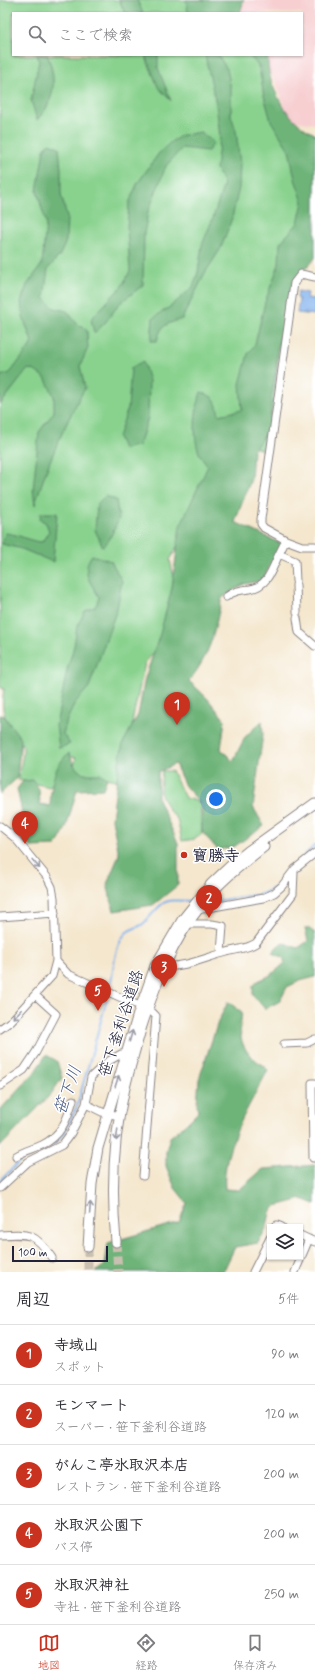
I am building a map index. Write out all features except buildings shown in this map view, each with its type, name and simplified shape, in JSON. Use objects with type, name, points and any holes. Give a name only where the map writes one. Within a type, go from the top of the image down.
[{"type":"street","points":[[315,277],[301,274],[296,278],[294,283],[261,519],[261,524],[264,528],[286,540],[302,546],[315,546]]},
{"type":"street","points":[[226,597],[235,591],[255,588],[263,584],[286,540]]},
{"type":"street","points":[[279,554],[295,561],[299,632],[315,646]]},
{"type":"street","name":"笹下釜利谷道路","points":[[144,1007],[164,966],[188,924],[200,896],[230,866],[315,803]]},
{"type":"street","name":"笹下釜利谷道路","points":[[88,1247],[92,1184],[98,1148],[107,1113],[130,1053],[155,966],[178,925],[247,860],[315,810]]},
{"type":"street","points":[[0,826],[15,838],[47,877],[53,892],[56,961],[52,976],[11,1021],[0,1029]]},
{"type":"street","points":[[196,908],[263,898],[274,893],[301,864],[312,860],[315,853]]},
{"type":"street","points":[[164,966],[174,967],[221,953],[248,948],[256,943],[293,894],[294,872]]},
{"type":"street","points":[[0,917],[55,913]]},
{"type":"street","points":[[188,924],[212,924],[223,926],[221,953]]},
{"type":"street","points":[[56,961],[68,974],[144,1007],[156,1016],[143,1176]]},
{"type":"street","points":[[52,976],[68,974]]},
{"type":"street","points":[[0,1086],[24,1070],[36,1052],[56,1014],[36,995]]},
{"type":"street","points":[[284,1044],[307,1043],[315,1039]]},
{"type":"street","points":[[0,1188],[28,1162],[62,1145],[71,1133],[86,1104],[91,1077],[107,1062],[121,1054],[130,1053]]},
{"type":"street","name":"笹下釜利谷道路","points":[[116,1242],[113,1183],[115,1149],[130,1053]]},
{"type":"street","points":[[315,1083],[312,1083],[315,1158]]},
{"type":"street","points":[[16,1156],[26,1150],[41,1145],[56,1136],[68,1116],[73,1100]]},
{"type":"street","points":[[86,1104],[107,1113],[119,1116]]},
{"type":"street","points":[[41,1145],[44,1154]]},
{"type":"street","points":[[0,1234],[22,1234],[36,1238],[43,1244],[52,1258]]},
{"type":"street","points":[[295,1272],[312,1241],[303,1236]]},
{"type":"street","points":[[253,1272],[267,1244]]},
{"type":"shaded area","points":[[239,0],[315,0],[315,124],[289,120],[276,82],[258,56],[303,56],[303,12],[236,12]]},
{"type":"green space","points":[[0,0],[205,0],[208,12],[12,12],[12,56],[246,56],[256,58],[269,111],[315,176],[288,278],[269,440],[264,440],[262,450],[254,447],[182,537],[170,560],[176,587],[159,646],[145,663],[133,717],[128,773],[116,780],[72,772],[76,758],[67,755],[60,772],[50,787],[18,780],[23,747],[5,716],[3,706],[4,689],[0,687]]},
{"type":"green space","points":[[119,0],[137,0],[143,12],[125,12]]},
{"type":"green space","points":[[186,0],[244,0],[240,12],[188,12]]},
{"type":"green space","points":[[37,56],[47,56],[53,73],[53,86],[51,99],[46,109],[37,120],[31,100],[39,61]]},
{"type":"green space","points":[[145,56],[158,56],[158,68],[171,101],[158,87]]},
{"type":"green space","points":[[205,56],[219,56],[227,69],[231,88],[231,115],[236,131],[240,164],[239,188],[232,218],[221,248],[205,273],[182,319],[165,326],[160,331],[157,341],[151,341],[153,318],[170,307],[193,287],[198,272],[202,245],[224,184],[216,169],[220,137],[216,104]]},
{"type":"green space","points":[[250,56],[268,56],[268,67],[280,101],[287,112],[296,121],[315,134],[315,258],[293,282],[277,349],[276,370],[271,399],[270,424],[253,451],[251,479],[235,522],[282,544],[262,581],[244,584],[222,598],[211,641],[203,661],[189,681],[207,698],[225,720],[221,749],[233,761],[245,737],[262,721],[263,734],[253,807],[264,826],[235,846],[218,850],[202,832],[202,805],[185,786],[175,764],[158,772],[158,799],[178,843],[178,885],[153,905],[114,911],[107,884],[119,855],[112,819],[119,762],[123,743],[138,715],[145,678],[160,634],[172,588],[180,526],[208,466],[199,453],[197,446],[195,422],[199,399],[201,392],[210,396],[216,403],[219,415],[242,410],[240,384],[248,354],[255,344],[265,302],[279,264],[280,243],[298,223],[303,202],[295,179],[289,150],[271,121],[263,92],[260,68]]},
{"type":"green space","points":[[201,132],[214,143],[208,151],[182,148],[166,166],[148,212],[144,234],[143,285],[120,303],[104,324],[94,333],[91,319],[122,286],[130,271],[127,227],[129,203],[137,184],[159,153],[172,141],[183,135]]},
{"type":"green space","points":[[49,143],[59,147],[61,195],[67,216],[66,241],[60,255],[48,269],[44,298],[54,308],[67,311],[78,325],[83,326],[87,331],[88,348],[80,366],[85,388],[57,445],[35,505],[33,490],[39,432],[54,412],[54,396],[45,378],[35,371],[28,369],[0,405],[0,376],[10,373],[32,342],[23,317],[21,302],[27,285],[42,264],[46,223],[37,191],[44,150]]},
{"type":"green space","points":[[143,361],[149,381],[148,418],[139,445],[123,449],[118,437],[128,408],[131,368]]},
{"type":"green space","points":[[105,496],[116,500],[119,519],[109,540],[103,547],[95,530],[97,504]]},
{"type":"green space","points":[[41,513],[57,513],[53,562],[22,549],[2,544],[5,533],[42,542],[49,531],[46,523],[40,519]]},
{"type":"green space","points":[[92,555],[111,561],[122,581],[117,609],[89,687],[75,703],[67,720],[63,734],[70,744],[59,748],[56,725],[77,627],[85,611],[96,606],[99,597],[90,581],[87,571],[88,561]]},
{"type":"green space","points":[[0,715],[4,716],[21,739],[17,778],[0,794]]},
{"type":"green space","points":[[69,753],[75,767],[83,774],[101,774],[107,778],[103,789],[77,790],[66,828],[56,846],[31,847],[17,832],[23,817],[17,789],[23,781],[33,780],[39,789],[40,804],[50,806],[52,784],[56,770],[59,764]]},
{"type":"green space","points":[[162,771],[172,771],[185,798],[196,800],[200,804],[202,834],[195,839],[182,841],[177,819],[168,809],[160,792]]},
{"type":"green space","points":[[305,928],[308,928],[315,933],[315,977],[300,981],[287,987],[280,1001],[265,1009],[253,995],[253,986],[258,981],[271,975],[285,963],[283,957],[272,953],[278,946],[283,943],[298,948],[308,941]]},
{"type":"green space","points":[[228,1002],[242,1012],[241,1039],[245,1049],[268,1070],[245,1112],[232,1143],[225,1174],[225,1189],[239,1190],[263,1169],[315,1165],[315,1204],[302,1199],[276,1206],[270,1212],[267,1227],[258,1243],[235,1247],[223,1272],[95,1272],[105,1265],[108,1243],[179,1222],[187,1203],[175,1188],[166,1166],[166,1151],[170,1137],[198,1112],[197,1103],[199,1079],[218,1022]]},
{"type":"green space","points":[[46,1055],[57,1061],[62,1078],[51,1094],[0,1147],[0,1110],[34,1073]]},
{"type":"water","points":[[298,291],[308,293],[307,298],[315,299],[315,315],[297,313],[299,299],[297,298]]},
{"type":"waterway","name":"笹下川","points":[[296,864],[315,845]]},
{"type":"waterway","name":"笹下川","points":[[208,902],[262,894],[276,887]]},
{"type":"waterway","name":"笹下川","points":[[111,983],[119,944],[126,933],[142,925],[157,909],[168,901],[194,901]]},
{"type":"waterway","name":"笹下川","points":[[0,1181],[22,1159],[29,1154],[55,1143],[65,1131],[77,1106],[107,999]]},
{"type":"tunnel","points":[[116,1242],[118,1272]]},
{"type":"tunnel","points":[[88,1247],[88,1272]]},
{"type":"place","name":"寺域山","points":[[177,725]]},
{"type":"place","name":"氷取沢公園下","points":[[25,844]]},
{"type":"place","name":"寶勝寺","points":[[184,855]]},
{"type":"place","name":"モンマート","points":[[209,918]]},
{"type":"place","name":"がんこ亭氷取沢本店","points":[[164,987]]},
{"type":"place","name":"氷取沢神社","points":[[98,1011]]}]
